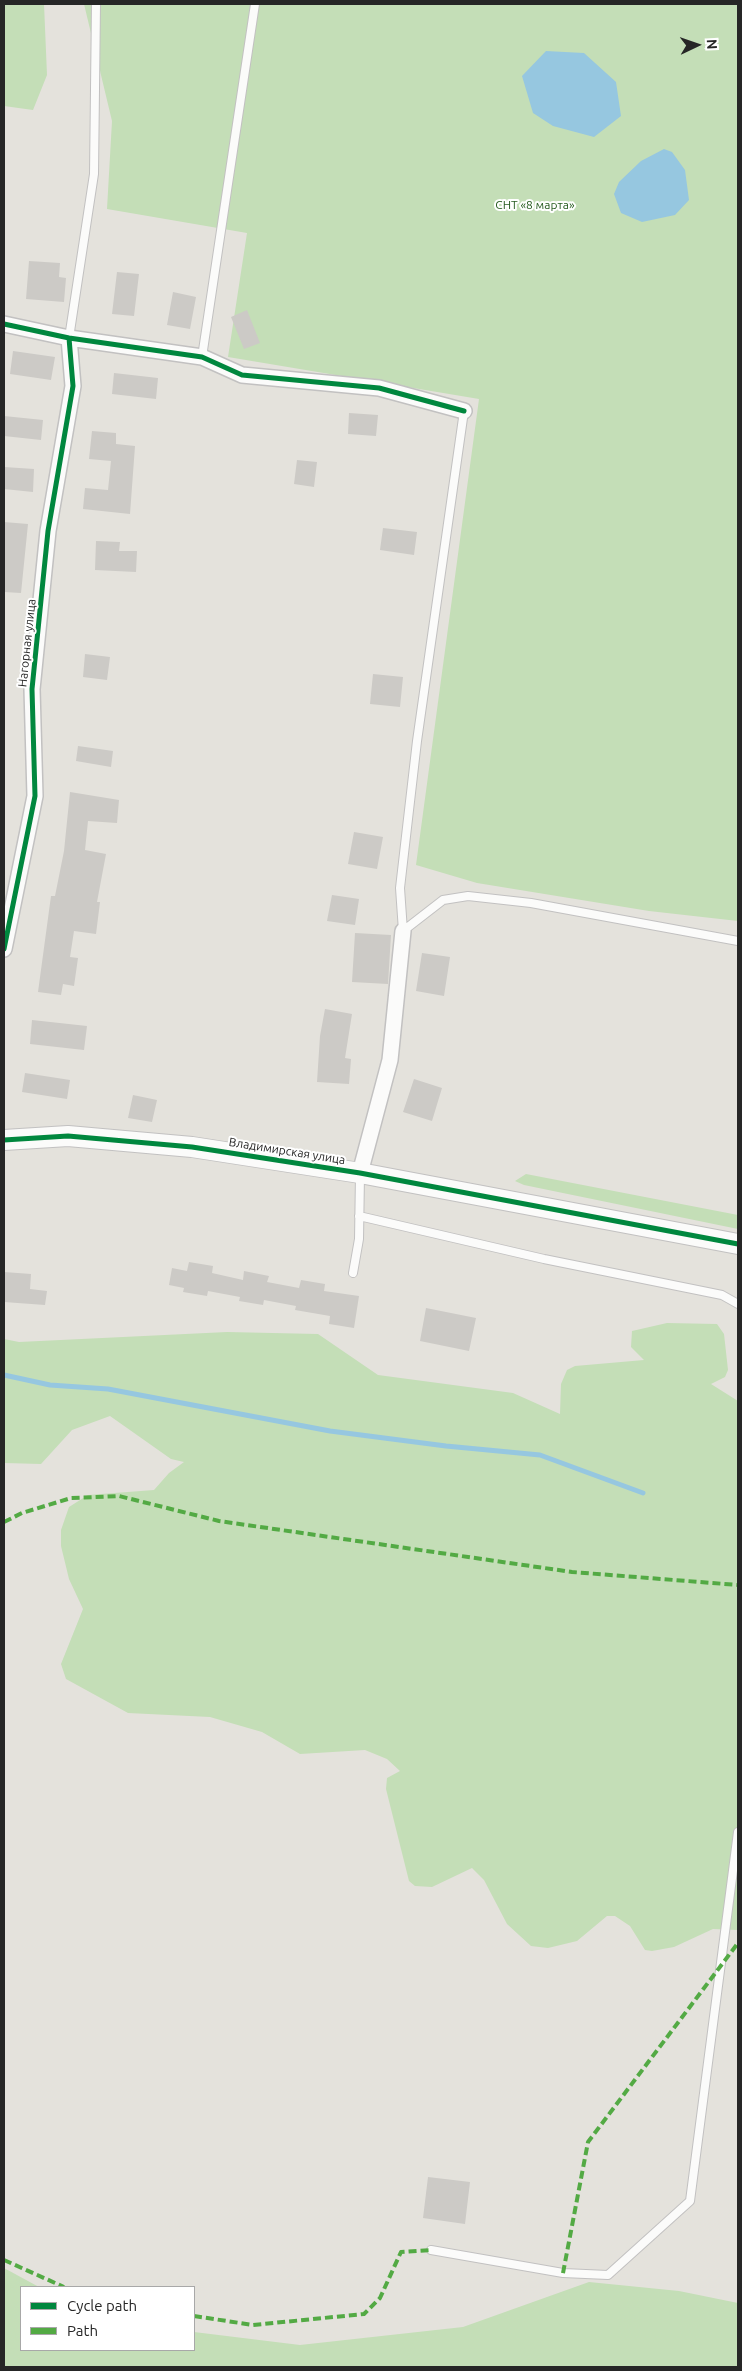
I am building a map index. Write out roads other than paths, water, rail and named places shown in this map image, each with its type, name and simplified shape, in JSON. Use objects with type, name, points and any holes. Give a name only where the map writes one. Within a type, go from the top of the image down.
[{"type":"street","points":[[4,324],[69,338],[202,358],[242,375],[378,388],[464,410]]},
{"type":"street","name":"Нагорная улица","points":[[4,949],[35,796],[32,689],[48,531],[73,386],[69,338]]},
{"type":"street","points":[[360,1173],[390,1060],[403,931]]},
{"type":"street","name":"Владимирская улица","points":[[4,1140],[68,1136],[192,1147],[360,1173],[738,1244]]},
{"type":"lane","points":[[69,338],[94,174],[96,4]]},
{"type":"lane","points":[[202,358],[256,4]]},
{"type":"lane","points":[[403,931],[400,888],[417,741],[464,410]]},
{"type":"lane","points":[[403,931],[443,900],[468,896],[530,903],[738,941]]},
{"type":"lane","points":[[353,1272],[359,1239],[360,1173]]},
{"type":"lane","points":[[359,1216],[544,1259],[722,1295],[738,1304]]},
{"type":"lane","points":[[431,2250],[563,2273],[608,2275],[690,2201],[738,1832]]},
{"type":"water","points":[[546,51],[584,53],[616,82],[621,116],[594,137],[553,126],[533,113],[522,76]]},
{"type":"water","points":[[664,149],[672,152],[685,170],[689,200],[675,215],[642,222],[621,213],[614,194],[619,182],[641,161]]},
{"type":"waterway","points":[[4,1375],[50,1385],[108,1389],[330,1431],[446,1446],[540,1455],[643,1493]]},
{"type":"park label","name":"СНТ «8 марта»","points":[[535,205]]}]
